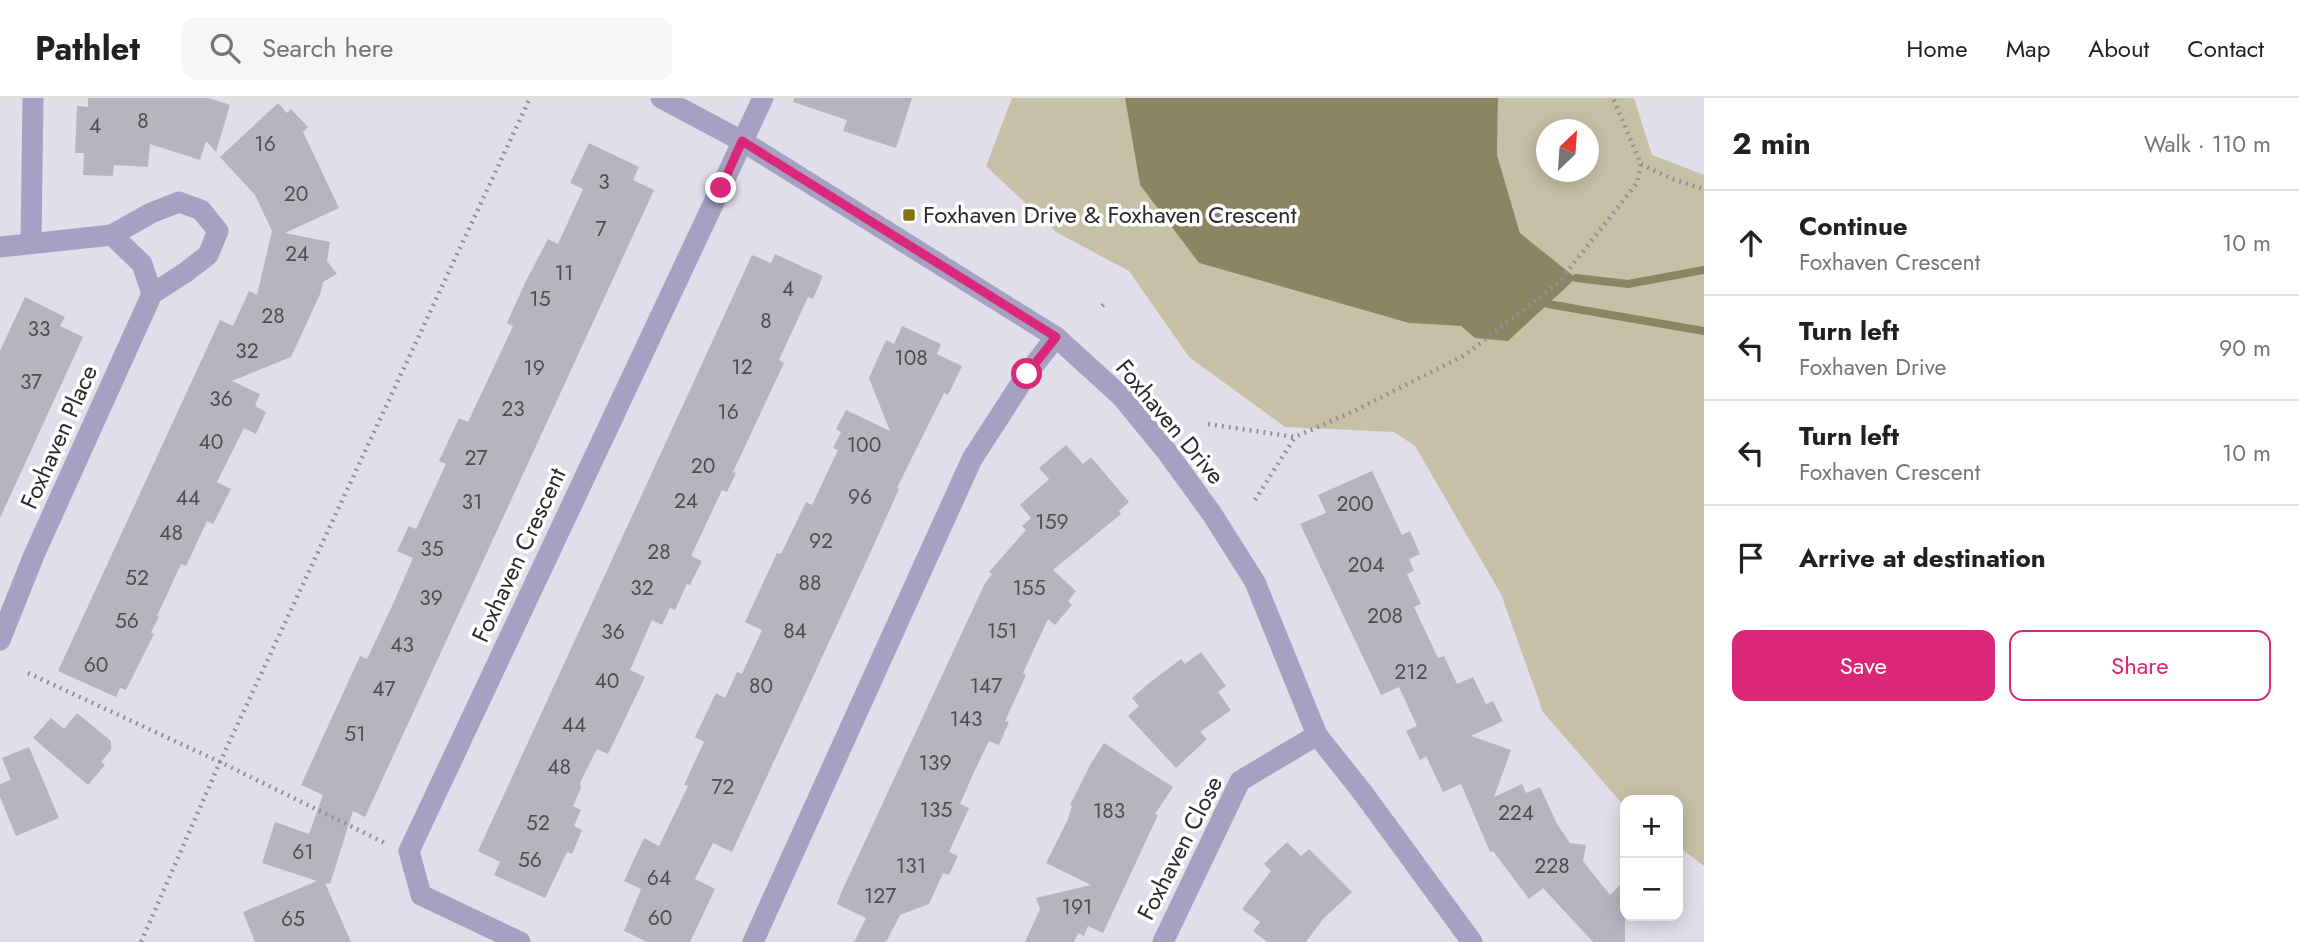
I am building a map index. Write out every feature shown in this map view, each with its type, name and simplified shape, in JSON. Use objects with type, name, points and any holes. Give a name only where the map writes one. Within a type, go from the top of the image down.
[{"type":"street","points":[[31,243],[33,98]]},
{"type":"street","name":"Foxhaven Drive","points":[[661,98],[742,141],[1056,337],[1122,397],[1167,452],[1212,514],[1255,582],[1317,735],[1472,942]]},
{"type":"street","name":"Foxhaven Crescent","points":[[520,942],[421,895],[409,851],[763,98]]},
{"type":"street","points":[[0,247],[112,235],[151,213],[179,202],[201,210],[218,231],[208,254],[152,294],[142,264],[112,235]]},
{"type":"street","name":"Foxhaven Place","points":[[0,640],[34,555],[152,294]]},
{"type":"street","points":[[753,942],[972,459],[1027,374],[1056,337]]},
{"type":"street","name":"Foxhaven Close","points":[[1163,942],[1240,781],[1317,735]]},
{"type":"path","points":[[141,942],[220,762],[530,98]]},
{"type":"path","points":[[1208,424],[1295,436],[1352,412],[1465,355],[1559,282],[1637,183],[1641,164],[1613,98]]},
{"type":"path","points":[[1641,164],[1672,179],[1704,189]]},
{"type":"path","points":[[1255,500],[1295,436]]},
{"type":"path","points":[[28,673],[220,762],[385,843]]},
{"type":"shaded area","points":[[1012,98],[1125,98],[1140,185],[1199,263],[1409,323],[1462,326],[1475,338],[1576,278],[1520,233],[1497,155],[1498,98],[1634,98],[1652,155],[1704,175],[1704,866],[1683,850],[1683,795],[1620,795],[1620,801],[1543,712],[1501,594],[1415,446],[1394,432],[1285,427],[1189,357],[1129,271],[1056,232],[986,166]]},
{"type":"shaded area","points":[[1125,98],[1498,98],[1497,155],[1520,233],[1576,278],[1508,341],[1475,338],[1461,326],[1409,323],[1199,263],[1140,185]]},
{"type":"building","points":[[88,98],[209,98],[230,105],[216,152],[206,141],[200,160],[150,144],[148,167],[114,165],[113,176],[83,175],[84,153],[75,153],[77,106],[88,107]]},
{"type":"building","points":[[794,98],[912,98],[896,148],[843,131],[847,120],[793,102]]},
{"type":"building","points":[[278,103],[287,113],[291,109],[308,127],[303,132],[339,208],[285,233],[330,242],[327,261],[337,274],[323,282],[291,357],[232,381],[260,394],[255,406],[266,412],[256,434],[244,428],[217,482],[231,489],[213,524],[207,521],[186,566],[181,564],[157,616],[159,617],[151,632],[154,634],[126,690],[120,688],[116,697],[58,671],[220,320],[233,326],[249,291],[257,295],[272,231],[255,195],[220,157]]},
{"type":"building","points":[[589,143],[639,167],[633,180],[654,190],[365,817],[353,811],[330,884],[325,883],[351,942],[255,942],[243,912],[317,881],[262,863],[275,822],[309,834],[323,795],[301,785],[360,656],[367,659],[413,558],[397,551],[409,526],[416,529],[446,464],[439,461],[459,418],[468,422],[513,326],[507,323],[525,283],[548,239],[558,244],[583,189],[570,183]]},
{"type":"building","points":[[775,254],[823,276],[813,299],[808,297],[779,360],[784,363],[733,472],[736,473],[727,492],[722,490],[691,556],[702,561],[675,610],[670,608],[662,625],[652,620],[630,670],[645,677],[608,754],[597,749],[580,783],[581,788],[573,806],[581,810],[574,826],[582,830],[572,854],[567,852],[545,898],[494,875],[500,862],[478,851],[752,255],[771,263]]},
{"type":"building","points":[[25,297],[65,317],[60,326],[83,337],[0,518],[0,351]]},
{"type":"building","points":[[902,326],[941,344],[937,354],[962,366],[948,395],[944,393],[897,488],[899,489],[872,549],[732,852],[713,843],[695,879],[715,889],[690,942],[647,942],[624,931],[641,889],[624,881],[644,838],[659,846],[688,786],[684,785],[704,742],[695,737],[716,693],[725,698],[737,672],[742,674],[762,630],[745,622],[777,553],[781,554],[806,502],[812,505],[838,450],[833,448],[841,432],[836,429],[846,410],[890,431],[869,378],[886,340],[894,344]]},
{"type":"building","points":[[1066,445],[1083,464],[1091,457],[1129,502],[1119,511],[1121,514],[1053,570],[1076,591],[1068,601],[1072,605],[1055,625],[1048,619],[1023,673],[1026,675],[1005,721],[1009,722],[999,745],[989,741],[974,772],[960,804],[969,808],[949,852],[958,856],[949,875],[943,873],[929,904],[900,915],[886,942],[854,942],[866,918],[837,904],[841,893],[985,583],[992,574],[989,572],[1026,530],[1022,526],[1031,518],[1020,505],[1049,479],[1039,468]]},
{"type":"building","points":[[1372,471],[1402,535],[1410,531],[1420,554],[1409,559],[1414,571],[1407,574],[1421,604],[1414,607],[1438,658],[1444,656],[1457,684],[1473,677],[1486,704],[1493,701],[1503,721],[1471,736],[1511,750],[1494,797],[1522,784],[1526,793],[1540,787],[1557,824],[1570,843],[1586,845],[1583,861],[1610,895],[1620,885],[1620,921],[1625,921],[1625,942],[1593,942],[1543,888],[1529,899],[1493,851],[1490,852],[1461,784],[1443,792],[1426,756],[1420,760],[1406,731],[1417,726],[1399,687],[1381,695],[1300,524],[1326,513],[1318,495]]},
{"type":"building","points":[[1201,652],[1226,686],[1218,692],[1231,710],[1200,732],[1207,739],[1176,768],[1128,716],[1139,706],[1132,698],[1181,659],[1185,664]]},
{"type":"building","points":[[77,713],[111,741],[111,750],[101,762],[105,765],[88,785],[33,738],[51,718],[64,729]]},
{"type":"building","points":[[1104,743],[1173,787],[1155,814],[1158,815],[1103,933],[1088,926],[1084,936],[1078,933],[1074,942],[1025,942],[1040,909],[1036,898],[1091,885],[1046,863],[1068,819],[1072,806],[1070,805]]},
{"type":"building","points":[[29,747],[59,818],[16,836],[0,797],[0,784],[11,780],[2,758]]},
{"type":"building","points":[[1287,842],[1301,856],[1309,849],[1352,892],[1323,919],[1306,942],[1267,942],[1253,931],[1260,922],[1242,909],[1271,871],[1264,864]]},
{"type":"waterway","points":[[1576,278],[1628,284],[1704,270]]},
{"type":"waterway","points":[[1548,304],[1704,331]]},
{"type":"place","name":"Foxhaven Drive & Foxhaven Crescent","points":[[909,215]]},
{"type":"route","points":[[721,188],[742,141],[1056,337],[1027,374]]}]
